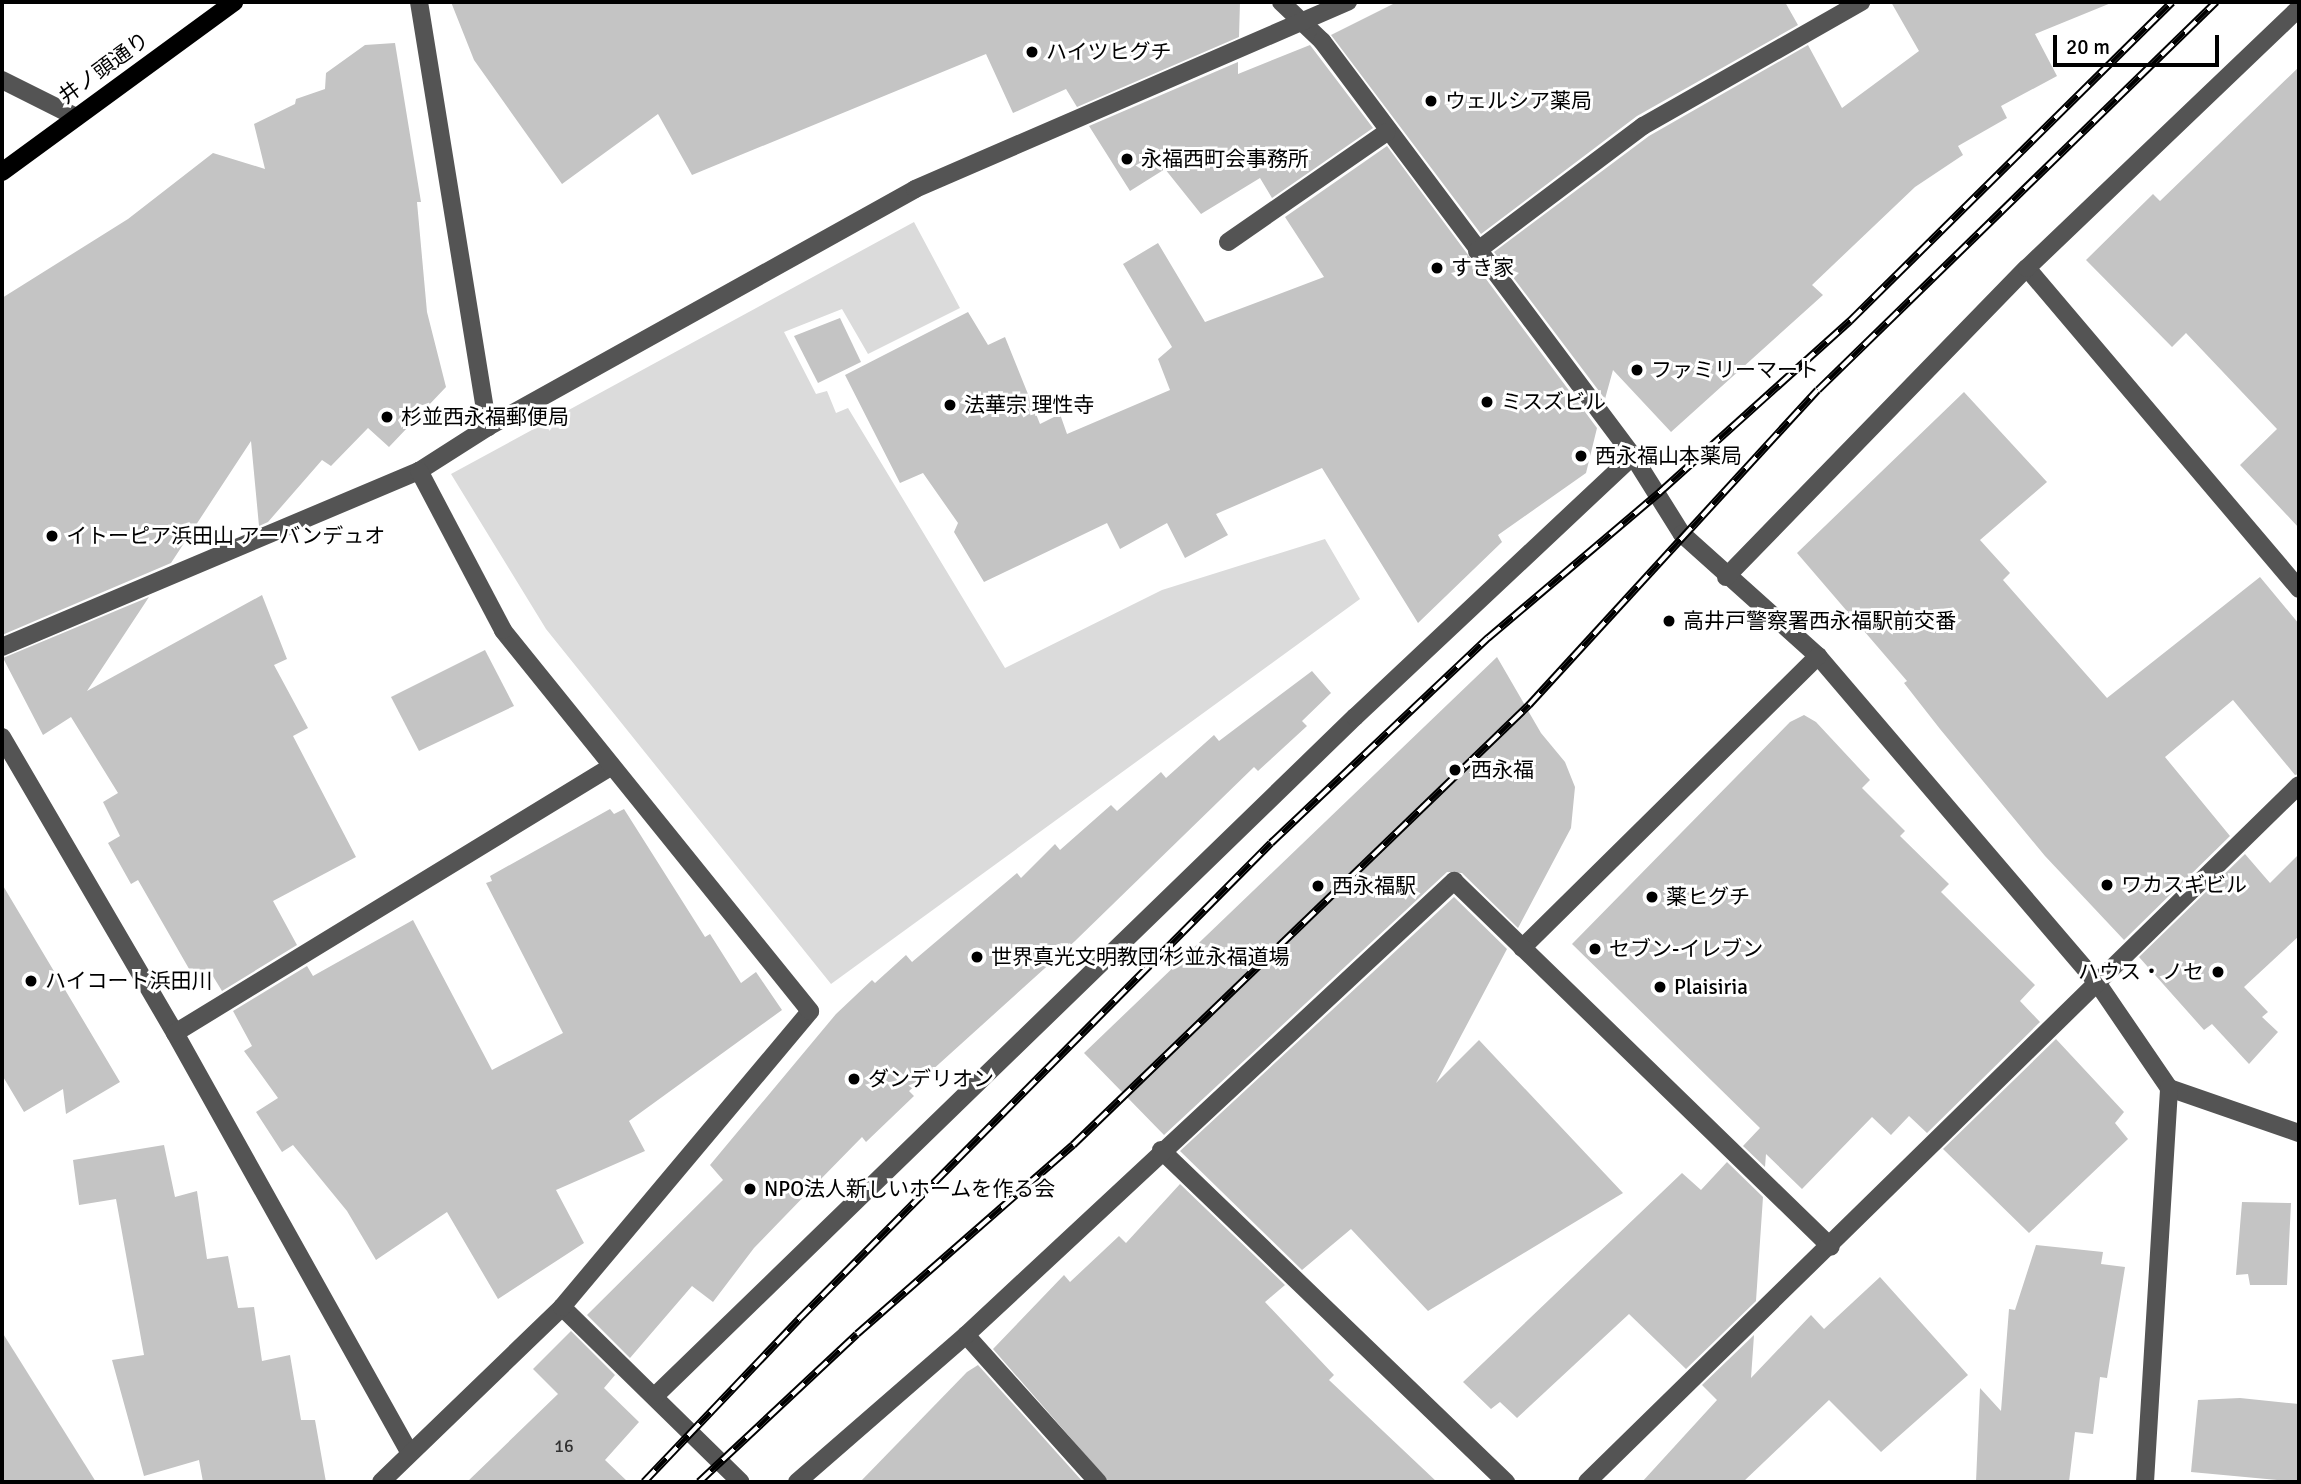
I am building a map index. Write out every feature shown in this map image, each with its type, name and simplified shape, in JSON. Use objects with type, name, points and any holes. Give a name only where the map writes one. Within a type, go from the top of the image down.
[{"type":"main road","name":"井ノ頭通り","points":[[2,172],[234,2]]},
{"type":"street","points":[[419,2],[488,427]]},
{"type":"street","points":[[1281,2],[1322,41],[1476,251],[1633,456],[1682,534],[1726,577],[1818,656],[2096,981],[2169,1088],[2299,1133]]},
{"type":"street","points":[[2,647],[419,471],[488,427],[915,189],[1348,2]]},
{"type":"street","points":[[1476,251],[1643,125],[1861,2]]},
{"type":"street","points":[[1726,577],[2027,268],[2299,8]]},
{"type":"street","points":[[2,80],[76,117]]},
{"type":"street","points":[[1228,242],[1387,132]]},
{"type":"street","points":[[2027,268],[2299,589]]},
{"type":"street","points":[[656,1395],[1355,718],[1633,456]]},
{"type":"street","points":[[381,1482],[562,1307],[810,1011],[503,629],[419,471]]},
{"type":"street","points":[[1522,948],[1818,656]]},
{"type":"street","points":[[2,737],[175,1033],[410,1453]]},
{"type":"street","points":[[175,1033],[612,766]]},
{"type":"street","points":[[1587,1482],[1831,1247],[2096,981],[2299,785]]},
{"type":"street","points":[[797,1482],[966,1335],[1161,1150],[1454,881],[1831,1247]]},
{"type":"street","points":[[2145,1482],[2169,1088]]},
{"type":"street","points":[[1161,1150],[1506,1482]]},
{"type":"street","points":[[562,1307],[656,1395],[741,1482]]},
{"type":"street","points":[[966,1335],[1098,1482]]},
{"type":"shaded area","points":[[914,222],[960,308],[868,354],[842,309],[784,332],[816,394],[827,391],[836,413],[848,408],[1005,668],[1162,590],[1325,539],[1360,599],[831,984],[546,629],[451,474]]},
{"type":"building","points":[[451,2],[1240,2],[1239,37],[1077,107],[1066,89],[1013,113],[986,54],[692,175],[658,114],[562,184],[474,60]]},
{"type":"building","points":[[1397,2],[1785,2],[1798,25],[1637,116],[1481,234],[1331,35]]},
{"type":"building","points":[[1891,2],[2111,3],[2035,34],[2057,76],[2001,106],[2007,118],[1958,146],[1963,155],[1915,187],[1812,285],[1823,295],[1671,432],[1613,370],[1605,399],[1494,252],[1649,136],[1808,45],[1842,108],[1919,51]]},
{"type":"building","points":[[395,43],[421,202],[417,202],[427,312],[446,387],[389,447],[368,428],[331,466],[322,460],[268,522],[259,526],[251,441],[171,563],[2,635],[2,298],[128,219],[213,153],[265,169],[254,124],[295,104],[296,99],[325,89],[326,73],[365,45]]},
{"type":"building","points":[[1310,45],[1373,128],[1272,198],[1260,178],[1201,214],[1165,169],[1130,191],[1089,126],[1238,62],[1238,74]]},
{"type":"building","points":[[2299,67],[2299,528],[2240,465],[2277,429],[2186,333],[2172,347],[2086,260],[2153,194],[2160,201]]},
{"type":"building","points":[[1387,146],[1597,428],[1586,473],[1498,535],[1502,542],[1418,623],[1322,468],[1216,514],[1228,535],[1185,558],[1167,523],[1120,549],[1107,523],[984,582],[954,532],[958,523],[923,473],[900,483],[845,375],[968,312],[988,345],[1005,337],[1040,424],[1060,414],[1067,434],[1170,390],[1158,359],[1172,347],[1123,264],[1158,243],[1205,322],[1324,277],[1285,217]]},
{"type":"building","points":[[840,318],[861,362],[818,383],[794,336]]},
{"type":"building","points":[[1964,392],[2047,482],[1980,540],[2010,573],[2003,580],[2107,698],[2260,577],[2299,624],[2299,774],[2295,775],[2233,700],[2165,757],[2230,836],[2124,940],[2045,856],[1940,729],[1904,683],[1907,681],[1797,553]]},
{"type":"building","points":[[262,595],[287,659],[274,665],[308,728],[293,736],[356,857],[273,901],[297,945],[222,991],[211,973],[196,981],[138,880],[131,884],[108,843],[120,836],[103,802],[118,793],[71,717],[43,735],[3,658],[149,597],[87,691]]},
{"type":"building","points":[[485,650],[514,706],[419,751],[391,697]]},
{"type":"building","name":"西永福駅","points":[[1497,657],[1541,733],[1565,762],[1575,787],[1571,828],[1518,928],[1462,873],[1447,872],[1164,1135],[1084,1053]]},
{"type":"building","points":[[1312,671],[1331,693],[1302,721],[1307,726],[1258,771],[1254,767],[1075,941],[909,1091],[914,1096],[866,1142],[862,1137],[815,1185],[754,1248],[713,1302],[692,1286],[630,1358],[587,1315],[723,1180],[710,1165],[836,1014],[872,980],[875,983],[906,955],[912,962],[1017,873],[1021,878],[1055,844],[1060,850],[1111,805],[1117,811],[1161,772],[1166,778],[1214,735],[1219,741]]},
{"type":"building","points":[[1804,715],[1816,722],[1870,780],[1862,788],[1905,831],[1900,836],[1949,884],[1941,892],[2035,985],[2020,1001],[2040,1022],[1927,1133],[1909,1116],[1891,1135],[1872,1117],[1802,1189],[1766,1154],[1765,1167],[1743,1146],[1760,1128],[1572,944],[1790,722]]},
{"type":"building","points":[[610,809],[614,814],[624,809],[705,937],[710,934],[741,983],[756,972],[782,1010],[629,1121],[645,1151],[556,1190],[584,1243],[498,1299],[447,1212],[376,1260],[347,1211],[293,1145],[282,1152],[256,1112],[278,1098],[244,1051],[252,1046],[233,1011],[307,966],[313,976],[413,920],[492,1070],[563,1033],[486,883],[492,881],[490,876]]},
{"type":"building","name":"ハウス・ノセ","points":[[2245,854],[2270,883],[2299,854],[2299,936],[2244,987],[2268,1012],[2262,1017],[2278,1032],[2249,1064],[2212,1024],[2204,1030],[2139,957]]},
{"type":"building","name":"ハイコート浜田川","points":[[2,884],[120,1082],[66,1114],[63,1089],[24,1112],[2,1075]]},
{"type":"building","points":[[1454,897],[1507,949],[1436,1083],[1479,1040],[1623,1193],[1428,1311],[1351,1229],[1302,1270],[1180,1151]]},
{"type":"building","points":[[2056,1039],[2124,1112],[2115,1123],[2128,1139],[2029,1233],[1943,1149]]},
{"type":"building","points":[[164,1145],[175,1197],[197,1191],[207,1259],[228,1256],[238,1308],[254,1307],[262,1361],[290,1355],[301,1420],[315,1420],[326,1482],[203,1482],[199,1460],[144,1476],[112,1360],[144,1355],[116,1199],[79,1205],[73,1160]]},
{"type":"building","points":[[1727,1162],[1763,1197],[1756,1301],[1686,1369],[1629,1314],[1517,1418],[1500,1402],[1491,1409],[1463,1382],[1682,1173],[1701,1190]]},
{"type":"building","points":[[1180,1184],[1285,1285],[1265,1302],[1334,1375],[1329,1380],[1437,1482],[1109,1482],[993,1349],[1064,1275],[1070,1282],[1119,1236],[1126,1243]]},
{"type":"building","points":[[2242,1202],[2291,1203],[2287,1285],[2250,1285],[2248,1274],[2236,1275]]},
{"type":"building","points":[[2036,1245],[2103,1252],[2101,1264],[2125,1267],[2107,1378],[2100,1377],[2093,1434],[2075,1432],[2069,1482],[1976,1482],[1980,1388],[2001,1411],[2009,1309],[2015,1310]]},
{"type":"building","points":[[1880,1277],[1968,1375],[1881,1452],[1829,1400],[1743,1482],[1642,1482],[1717,1400],[1702,1385],[1754,1335],[1751,1378],[1811,1315],[1824,1329]]},
{"type":"building","points":[[571,1331],[615,1375],[604,1388],[639,1422],[605,1460],[628,1482],[467,1482],[558,1394],[533,1369]]},
{"type":"building","points":[[2,1332],[96,1482],[2,1482]]},
{"type":"building","points":[[978,1365],[1083,1482],[860,1482],[967,1372]]},
{"type":"building","points":[[2240,1398],[2299,1404],[2299,1482],[2191,1472],[2198,1400]]},
{"type":"railway","points":[[644,1482],[799,1319],[1271,843],[1488,638],[1660,492],[1850,321],[2172,2]]},
{"type":"railway","points":[[699,1482],[857,1334],[1073,1145],[1529,705],[1818,390],[2216,2]]},
{"type":"place","name":"ハイツヒグチ","points":[[1032,52]]},
{"type":"place","name":"ウェルシア薬局","points":[[1431,101]]},
{"type":"place","name":"永福西町会事務所","points":[[1127,159]]},
{"type":"place","name":"すき家","points":[[1437,268]]},
{"type":"place","name":"ファミリーマート","points":[[1637,370]]},
{"type":"place","name":"ミスズビル","points":[[1487,402]]},
{"type":"place","name":"法華宗 理性寺","points":[[950,405]]},
{"type":"place","name":"杉並西永福郵便局","points":[[387,417]]},
{"type":"place","name":"西永福山本薬局","points":[[1581,456]]},
{"type":"place","name":"イトーピア浜田山 アーバンデュオ","points":[[52,536]]},
{"type":"place","name":"高井戸警察署西永福駅前交番","points":[[1669,621]]},
{"type":"place","name":"西永福","points":[[1455,770]]},
{"type":"place","name":"ワカスギビル","points":[[2107,885]]},
{"type":"place","name":"西永福駅","points":[[1318,886]]},
{"type":"place","name":"薬ヒグチ","points":[[1652,897]]},
{"type":"place","name":"セブン-イレブン","points":[[1595,949]]},
{"type":"place","name":"世界真光文明教団 杉並永福道場","points":[[977,957]]},
{"type":"place","name":"ハウス・ノセ","points":[[2218,972]]},
{"type":"place","name":"ハイコート浜田川","points":[[31,981]]},
{"type":"place","name":"Plaisiria","points":[[1660,987]]},
{"type":"place","name":"ダンデリオン","points":[[854,1079]]},
{"type":"place","name":"NPO法人新しいホームを作る会","points":[[750,1189]]}]
